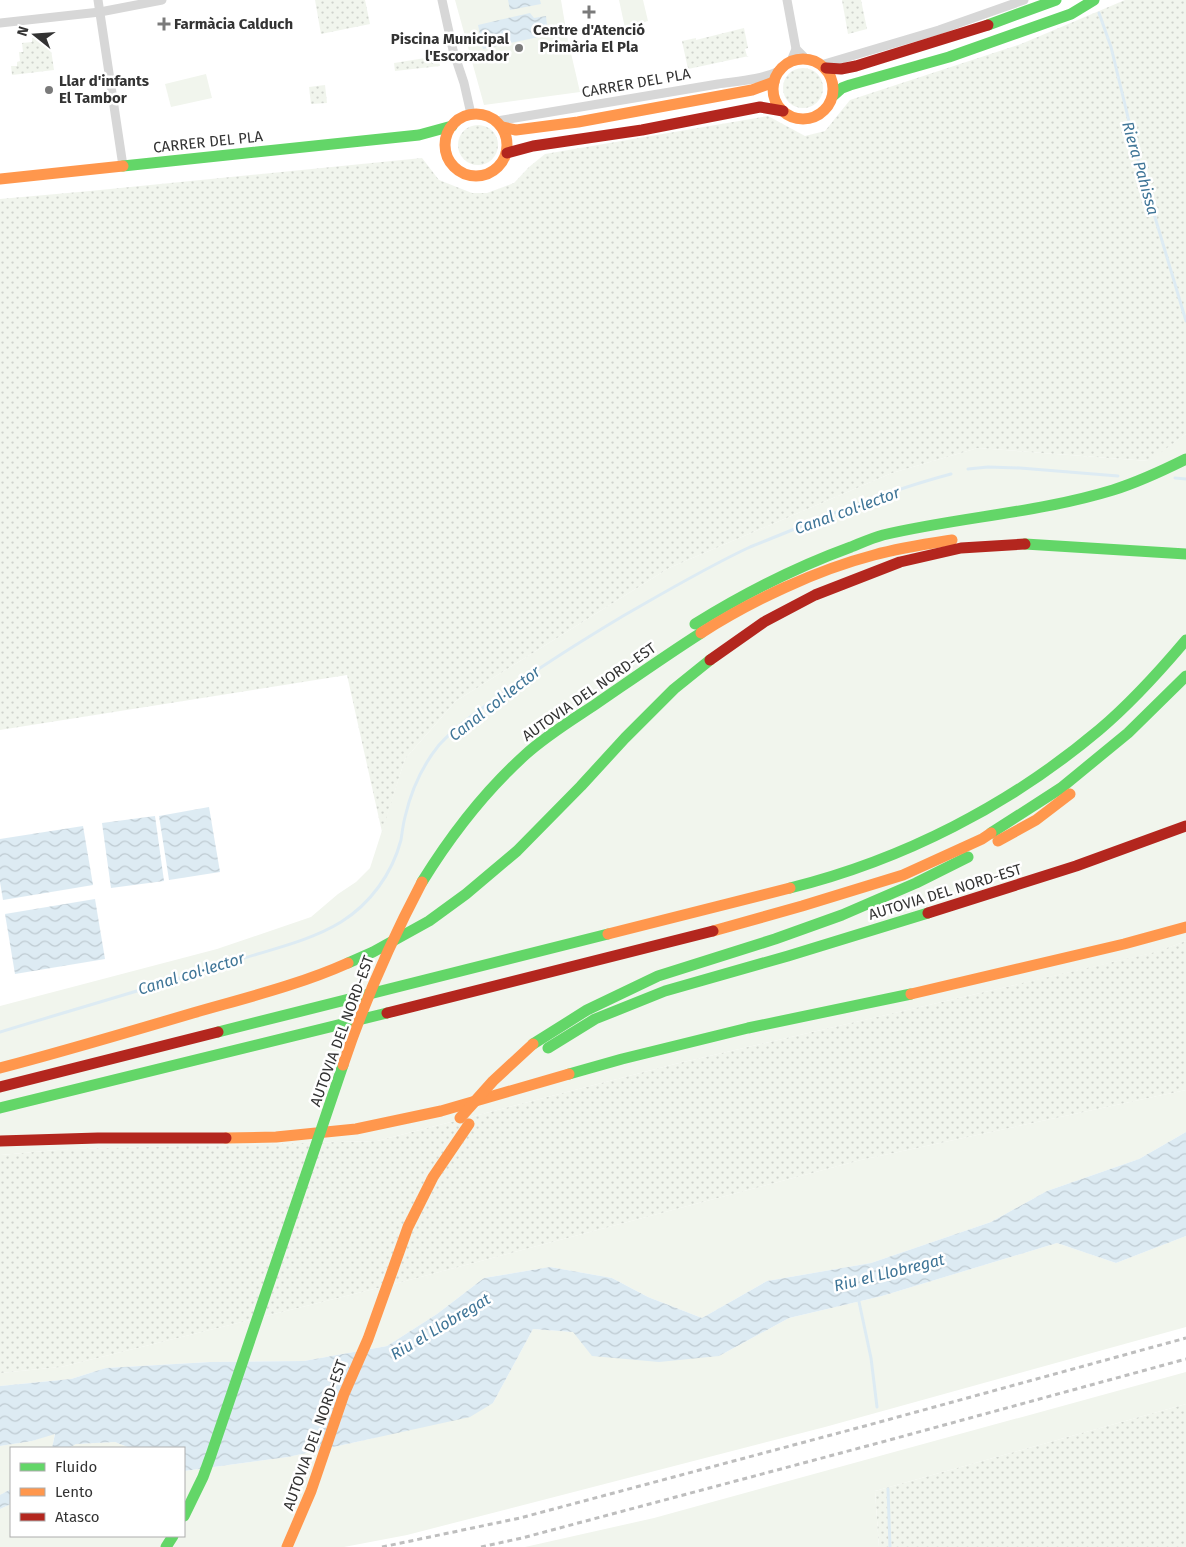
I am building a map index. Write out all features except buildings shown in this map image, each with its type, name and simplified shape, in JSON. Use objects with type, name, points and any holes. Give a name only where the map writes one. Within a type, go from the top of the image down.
[{"type":"main road","points":[[783,111],[775,98],[776,77],[790,62],[806,59],[814,60],[824,66],[838,70],[849,68],[941,41],[1056,0]]},
{"type":"main road","points":[[506,153],[533,146],[642,130],[760,107],[783,111],[797,118],[812,118],[826,109],[833,96],[842,88],[949,57],[1071,14],[1094,0]]},
{"type":"main road","points":[[824,66],[833,81],[833,96]]},
{"type":"main road","name":"CARRER DEL PLA","points":[[499,124],[516,130],[595,120],[752,90],[766,86],[776,77]]},
{"type":"main road","points":[[471,114],[483,114],[499,124],[507,140],[506,153],[496,169],[488,174],[475,176],[463,173],[456,168],[450,161],[446,149],[447,135],[452,126],[459,119],[471,114]]},
{"type":"main road","name":"CARRER DEL PLA","points":[[0,180],[419,135],[452,126]]},
{"type":"main road","points":[[419,135],[439,143],[446,149]]},
{"type":"main road","points":[[544,739],[592,693],[677,636],[742,595],[774,578],[828,554],[881,536],[960,519],[1086,498],[1126,487],[1181,462]]},
{"type":"main road","name":"AUTOVIA DEL NORD-EST","points":[[185,1514],[212,1455],[355,1030],[379,970],[394,936],[438,856],[505,775],[544,739],[636,675],[716,624],[797,584],[849,563],[888,551],[956,539],[1022,534],[1074,536]]},
{"type":"main road","points":[[1092,537],[1186,545]]},
{"type":"main road","points":[[0,1068],[47,1056],[323,974],[373,952],[429,921],[466,894],[517,851],[674,689],[717,654],[764,622],[815,595],[900,562],[961,548],[1029,544],[1186,554]]},
{"type":"main road","points":[[0,1087],[796,887],[884,859],[961,824],[1036,780],[1102,728],[1146,685],[1186,640]]},
{"type":"main road","points":[[0,1108],[687,938],[903,875],[982,839],[1061,788],[1128,733],[1186,676]]},
{"type":"main road","points":[[450,1132],[465,1121],[493,1081],[535,1054],[587,1010],[658,976],[775,939],[842,915],[916,883],[971,856],[1036,820],[1085,782],[1155,722],[1186,681]]},
{"type":"main road","name":"AUTOVIA DEL NORD-EST","points":[[288,1547],[319,1469],[344,1394],[367,1341],[402,1240],[432,1165],[452,1146],[465,1121],[535,1054],[594,1019],[665,992],[992,893],[1076,866],[1186,826]]},
{"type":"main road","points":[[0,1141],[98,1138],[193,1139],[276,1137],[356,1129],[441,1111],[622,1059],[748,1028],[901,996],[1124,944],[1186,927]]},
{"type":"main road","points":[[414,1190],[432,1165]]},
{"type":"main road","points":[[344,1394],[357,1338],[402,1213]]},
{"type":"street","points":[[98,0],[123,166]]},
{"type":"street","points":[[0,24],[100,12],[162,0]]},
{"type":"street","points":[[442,0],[453,50],[464,83],[471,114]]},
{"type":"street","points":[[787,0],[796,49],[806,59]]},
{"type":"street","points":[[824,66],[939,30],[1024,0]]},
{"type":"street","points":[[790,62],[796,49]]},
{"type":"shaded area","points":[[315,0],[365,0],[370,24],[321,34]]},
{"type":"shaded area","name":"Piscina Municipal l'Escorxador","points":[[455,0],[561,0],[580,92],[484,105]]},
{"type":"shaded area","points":[[619,0],[643,0],[648,21],[625,28]]},
{"type":"shaded area","points":[[842,0],[861,0],[867,29],[848,34]]},
{"type":"shaded area","points":[[1125,0],[1186,0],[1186,434],[1149,461],[978,448],[892,473],[669,568],[456,701],[405,759],[382,832],[347,675],[0,730],[0,199],[422,158],[439,180],[472,193],[487,193],[514,183],[545,154],[768,116],[805,136],[825,131],[850,100],[1021,44]]},
{"type":"shaded area","points":[[744,28],[748,48],[745,49],[747,56],[749,56],[688,69],[682,41],[696,38],[696,40]]},
{"type":"shaded area","points":[[49,36],[54,70],[12,75],[11,66],[17,66],[17,62],[20,61],[19,52],[23,52],[22,43],[32,42],[32,38]]},
{"type":"shaded area","points":[[438,56],[440,66],[395,71],[394,63]]},
{"type":"shaded area","points":[[807,68],[814,71],[820,77],[823,88],[822,96],[814,105],[807,108],[799,108],[792,105],[784,96],[783,84],[786,77],[795,69]]},
{"type":"shaded area","points":[[206,74],[212,98],[171,107],[165,84]]},
{"type":"shaded area","points":[[325,85],[327,103],[311,104],[309,87]]},
{"type":"shaded area","points":[[482,125],[489,128],[495,134],[498,145],[497,153],[489,162],[482,165],[474,165],[467,162],[459,153],[458,141],[461,134],[470,126]]},
{"type":"shaded area","points":[[1186,434],[1186,941],[1157,952],[675,1064],[377,1141],[69,1149],[0,1155],[0,1006],[217,949],[311,917],[338,894],[356,882],[370,868],[405,759],[456,701],[669,568],[892,473],[978,448],[1148,461]]},
{"type":"shaded area","points":[[1186,941],[1186,1090],[861,1160],[398,1283],[61,1367],[0,1373],[0,1155],[69,1149],[377,1141],[675,1064],[1156,952]]},
{"type":"shaded area","points":[[1186,1090],[1186,1132],[1139,1159],[1047,1191],[991,1222],[871,1263],[767,1281],[702,1318],[648,1297],[612,1278],[550,1267],[484,1278],[437,1314],[387,1346],[304,1361],[210,1362],[106,1368],[71,1379],[0,1386],[0,1373],[61,1367],[398,1283],[861,1160]]},
{"type":"shaded area","points":[[1186,1236],[1186,1327],[825,1427],[407,1535],[344,1547],[0,1547],[0,1509],[10,1504],[10,1537],[185,1537],[185,1471],[288,1457],[370,1439],[493,1403],[533,1329],[573,1332],[719,1356],[789,1318],[882,1296],[1057,1243],[1116,1263]]},
{"type":"shaded area","points":[[1186,1372],[1186,1404],[875,1491],[879,1547],[525,1547],[654,1518]]},
{"type":"shaded area","points":[[1186,1404],[1186,1547],[879,1547],[875,1491]]},
{"type":"shaded area","points":[[55,1433],[52,1447],[10,1447],[10,1490],[0,1495],[0,1446],[32,1441]]},
{"type":"shaded area","points":[[115,1442],[128,1447],[71,1447],[76,1444]]},
{"type":"water","points":[[508,0],[540,0],[541,4],[510,10]]},
{"type":"water","points":[[530,13],[534,18],[546,16],[548,35],[483,49],[478,25]]},
{"type":"water","points":[[209,807],[220,872],[169,880],[159,816]]},
{"type":"water","points":[[155,816],[164,881],[111,888],[102,823]]},
{"type":"water","points":[[83,826],[93,885],[3,900],[0,882],[0,839]]},
{"type":"water","points":[[95,899],[105,959],[15,974],[5,914]]},
{"type":"water","name":"Riu el Llobregat","points":[[1186,1132],[1186,1236],[1116,1263],[1057,1243],[882,1296],[789,1318],[719,1356],[659,1362],[592,1356],[573,1332],[533,1329],[493,1403],[470,1417],[288,1457],[185,1471],[185,1447],[128,1447],[115,1442],[52,1447],[55,1434],[32,1441],[0,1446],[0,1386],[71,1379],[106,1368],[210,1362],[304,1361],[387,1346],[437,1314],[484,1278],[550,1267],[612,1278],[648,1297],[702,1318],[767,1281],[871,1263],[991,1222],[1047,1191],[1139,1159]]},
{"type":"water","points":[[10,1490],[10,1504],[0,1509],[0,1495]]},
{"type":"waterway","name":"Riera Pahissa","points":[[1099,13],[1111,47],[1140,167],[1186,321]]},
{"type":"waterway","name":"Canal col·lector","points":[[968,469],[988,467],[1020,468],[1118,476]]},
{"type":"waterway","name":"Canal col·lector","points":[[0,1032],[291,944],[329,929],[341,922],[352,915],[370,897],[392,865],[401,840],[410,798],[427,761],[448,736],[478,711],[546,664],[597,632],[702,571],[750,547],[827,516],[915,484],[951,474]]},
{"type":"waterway","name":"Canal col·lector","points":[[1175,478],[1186,479]]},
{"type":"waterway","name":"Riu el Llobregat","points":[[858,1297],[871,1358],[877,1407]]},
{"type":"waterway","points":[[888,1489],[890,1547]]},
{"type":"railway","points":[[382,1547],[520,1518],[1186,1338]]},
{"type":"railway","points":[[481,1547],[522,1538],[1186,1359]]},
{"type":"traffic: fast","points":[[988,25],[1056,0]]},
{"type":"traffic: fast","points":[[833,96],[842,88],[850,85],[949,57],[1071,14],[1094,0]]},
{"type":"traffic: fast","points":[[123,166],[419,135],[452,126]]},
{"type":"traffic: fast","points":[[695,624],[752,591],[791,572],[883,535],[1085,498],[1132,483],[1186,459]]},
{"type":"traffic: fast","points":[[1025,544],[1186,554]]},
{"type":"traffic: fast","points":[[422,882],[469,815],[525,755],[560,728],[701,633]]},
{"type":"traffic: fast","points":[[790,888],[873,862],[954,827],[992,806],[1065,757],[1111,720],[1166,664],[1186,640]]},
{"type":"traffic: fast","points":[[348,963],[373,952],[429,921],[466,894],[517,851],[674,689],[710,660]]},
{"type":"traffic: fast","points":[[991,833],[1061,788],[1128,733],[1186,676]]},
{"type":"traffic: fast","points":[[533,1044],[587,1010],[658,976],[775,939],[842,915],[916,883],[968,857]]},
{"type":"traffic: fast","points":[[548,1048],[595,1019],[665,991],[928,913]]},
{"type":"traffic: fast","points":[[218,1032],[608,934]]},
{"type":"traffic: fast","points":[[569,1074],[748,1028],[911,994]]},
{"type":"traffic: fast","points":[[0,1108],[387,1013]]},
{"type":"traffic: fast","points":[[185,1514],[203,1477],[211,1455],[343,1065]]},
{"type":"traffic: fast","points":[[166,1547],[172,1537]]},
{"type":"traffic: slow","points":[[797,59],[809,59],[820,64],[828,72],[833,83],[833,89],[831,101],[820,114],[809,119],[797,119],[786,114],[778,106],[773,95],[773,83],[778,72],[786,64],[797,59]]},
{"type":"traffic: slow","points":[[502,127],[516,130],[578,122],[752,90],[774,82]]},
{"type":"traffic: slow","points":[[476,114],[488,116],[498,123],[505,133],[507,145],[505,157],[498,167],[488,174],[476,176],[464,174],[454,167],[447,157],[445,145],[447,133],[454,123],[464,116],[476,114]]},
{"type":"traffic: slow","points":[[0,179],[123,166]]},
{"type":"traffic: slow","points":[[701,633],[762,598],[830,569],[883,553],[952,540]]},
{"type":"traffic: slow","points":[[998,841],[1036,820],[1070,794]]},
{"type":"traffic: slow","points":[[713,931],[903,875],[982,839],[991,833]]},
{"type":"traffic: slow","points":[[343,1065],[379,972],[422,882]]},
{"type":"traffic: slow","points":[[608,934],[790,888]]},
{"type":"traffic: slow","points":[[911,994],[1124,944],[1186,927]]},
{"type":"traffic: slow","points":[[0,1068],[272,991],[348,963]]},
{"type":"traffic: slow","points":[[460,1118],[493,1081],[533,1044]]},
{"type":"traffic: slow","points":[[226,1138],[276,1137],[356,1129],[441,1111],[569,1074]]},
{"type":"traffic: slow","points":[[287,1547],[311,1491],[344,1394],[368,1339],[408,1227],[433,1177],[469,1124]]},
{"type":"traffic: jam","points":[[826,68],[841,69],[856,66],[988,25]]},
{"type":"traffic: jam","points":[[507,153],[533,146],[642,130],[760,107],[783,111]]},
{"type":"traffic: jam","points":[[710,660],[764,622],[815,595],[900,562],[961,548],[1025,544]]},
{"type":"traffic: jam","points":[[928,913],[1076,866],[1186,826]]},
{"type":"traffic: jam","points":[[387,1013],[713,931]]},
{"type":"traffic: jam","points":[[0,1087],[218,1032]]},
{"type":"traffic: jam","points":[[0,1141],[98,1138],[226,1138]]},
{"type":"place","name":"Centre d'Atenció Primària El Pla","points":[[589,12]]},
{"type":"place","name":"Farmàcia Calduch","points":[[164,24]]},
{"type":"place","name":"Piscina Municipal l'Escorxador","points":[[519,48]]},
{"type":"place","name":"Llar d'infants El Tambor","points":[[49,90]]}]
